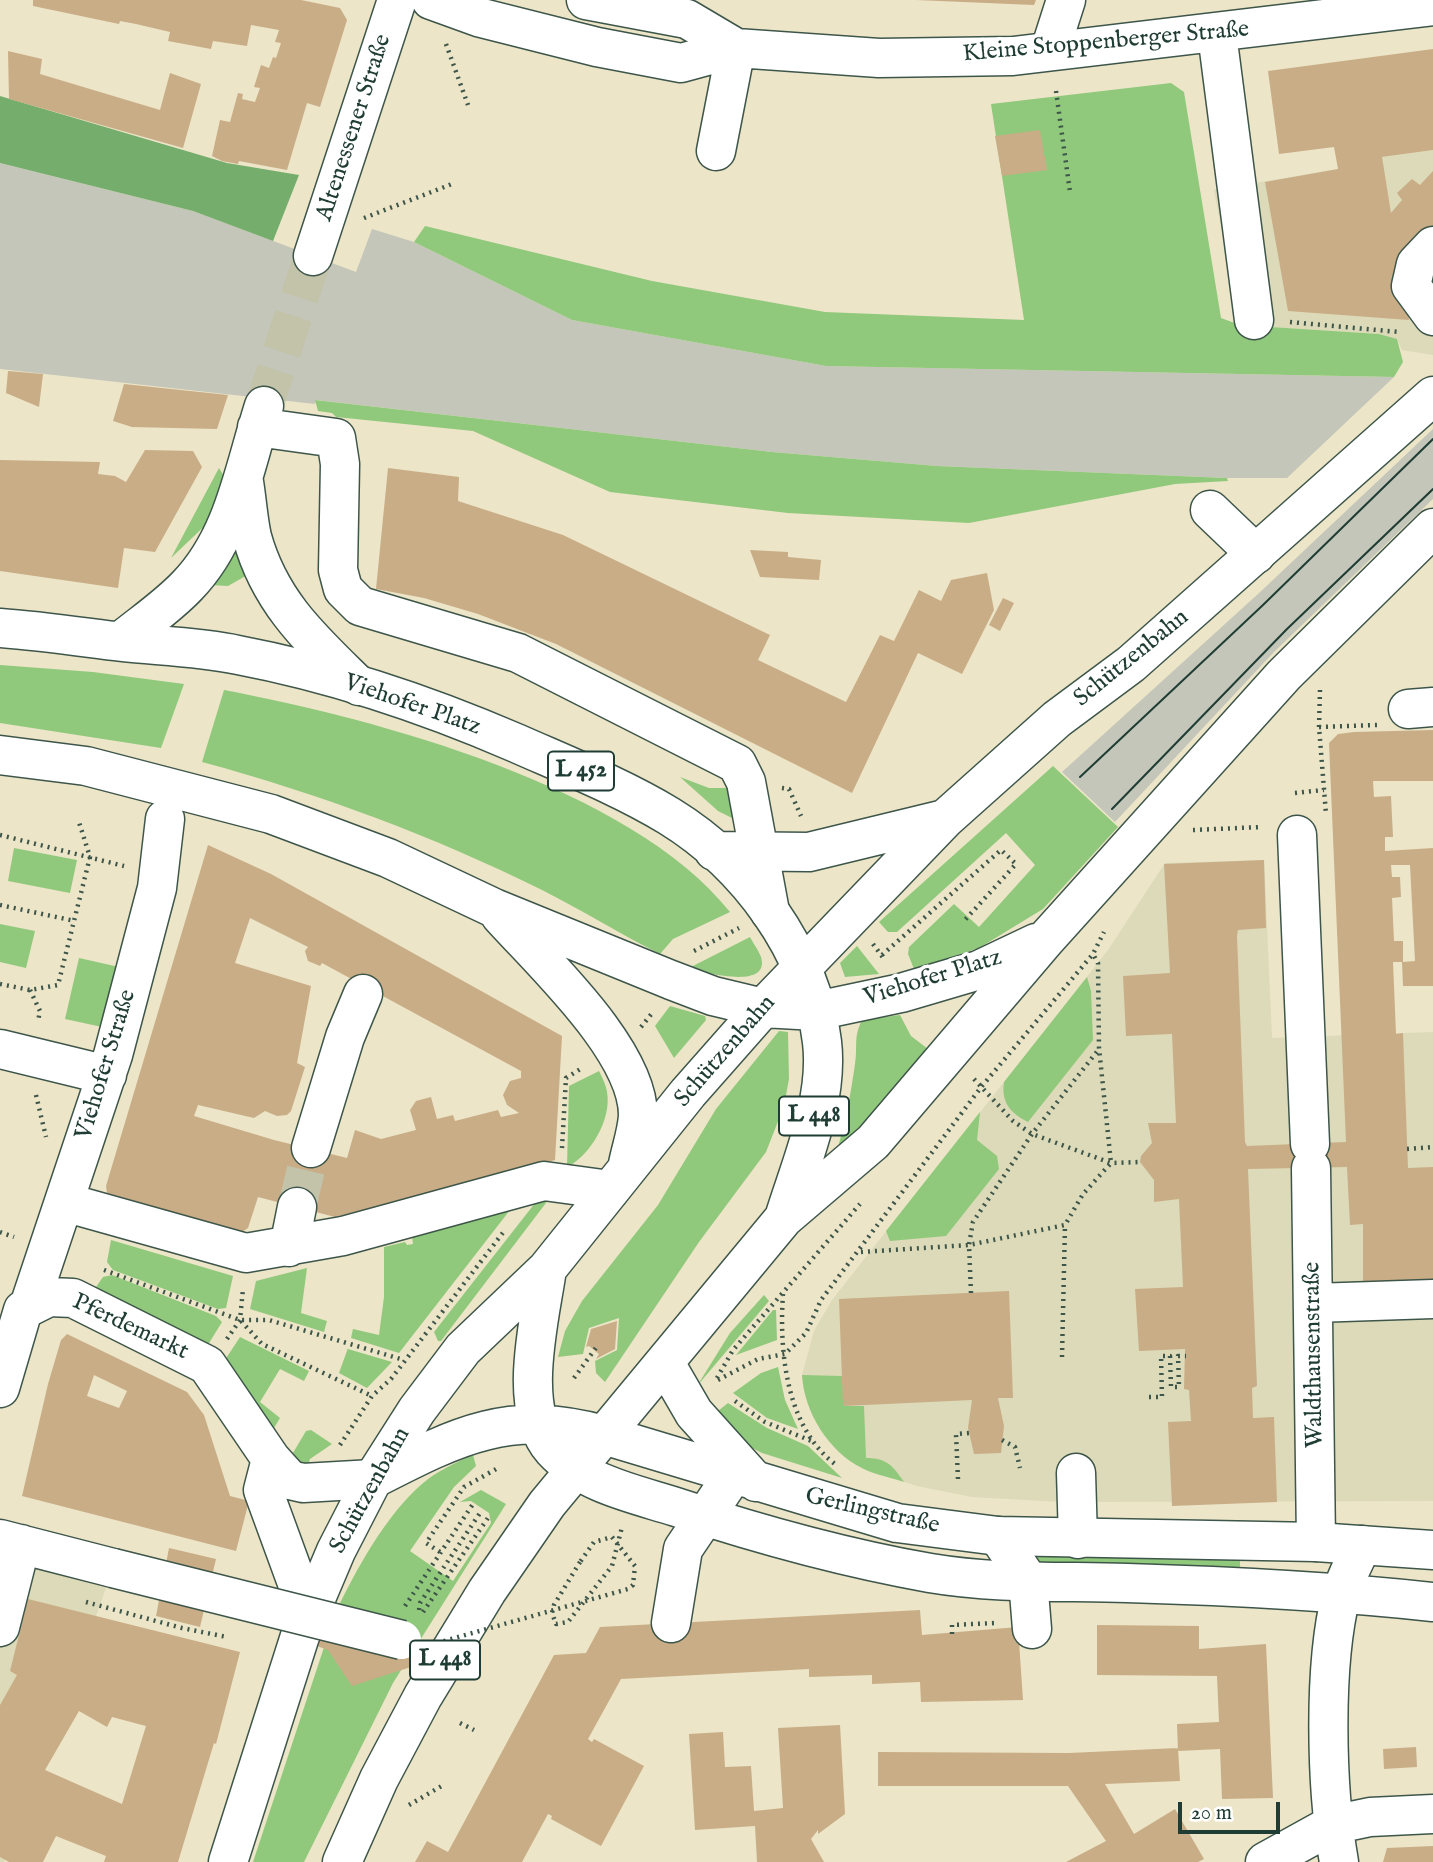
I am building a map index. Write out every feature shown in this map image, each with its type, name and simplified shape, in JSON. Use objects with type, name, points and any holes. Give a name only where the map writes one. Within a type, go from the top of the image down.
[{"type":"main road","name":"Altenessener Straße","points":[[313,256],[397,0]]},
{"type":"main road","name":"Kleine Stoppenberger Straße","points":[[431,0],[478,16],[583,44],[681,63],[736,48],[879,58],[1013,56],[1148,38],[1217,34],[1433,6]]},
{"type":"main road","name":"Kleine Stoppenberger Straße","points":[[586,0],[687,19],[736,48]]},
{"type":"main road","points":[[1050,50],[1066,0]]},
{"type":"main road","points":[[1217,34],[1254,320]]},
{"type":"main road","points":[[716,150],[736,48]]},
{"type":"main road","points":[[1425,318],[1411,286],[1416,264],[1433,246]]},
{"type":"main road","name":"Schützenbahn","points":[[228,1862],[308,1613],[373,1479],[417,1410],[463,1349],[547,1269],[618,1179],[763,1008],[945,819],[1057,719],[1131,664],[1433,396]]},
{"type":"main road","name":"Viehofer Platz","points":[[244,482],[261,417],[337,438],[340,464],[338,570],[343,589],[351,599],[360,606],[518,653],[737,764],[746,782],[761,853],[757,919]]},
{"type":"main road","points":[[121,641],[187,586],[210,556],[244,482]]},
{"type":"main road","points":[[244,482],[252,536],[271,587],[299,628],[359,686]]},
{"type":"main road","points":[[1210,510],[1256,554]]},
{"type":"main road","name":"L 448","points":[[342,1862],[379,1779],[423,1696],[487,1591],[547,1504],[784,1218],[873,1142],[1047,938],[1284,675],[1433,528]]},
{"type":"main road","name":"Viehofer Platz","points":[[0,628],[242,656],[359,686],[477,727],[598,778],[671,817],[714,851],[757,919],[803,966],[816,1011],[822,1044],[822,1073],[813,1127],[784,1218]]},
{"type":"main road","name":"Viehofer Platz","points":[[0,755],[86,765],[271,814],[388,858],[494,908],[713,996],[763,1008],[816,1011],[901,993],[979,970],[1047,938]]},
{"type":"main road","name":"Viehofer Straße","points":[[29,1306],[107,1075],[159,876],[165,819]]},
{"type":"main road","points":[[714,851],[809,852],[945,819]]},
{"type":"main road","name":"Waldthausenstraße","points":[[1299,827],[1311,1156],[1316,1542]]},
{"type":"main road","name":"Viehofer Platz","points":[[494,908],[598,1025],[630,1079],[638,1116],[618,1179]]},
{"type":"main road","points":[[311,1148],[345,1037],[363,994]]},
{"type":"main road","points":[[15,1052],[107,1075]]},
{"type":"main road","points":[[64,1202],[246,1253],[343,1236],[544,1181],[618,1179]]},
{"type":"main road","points":[[289,1247],[297,1207]]},
{"type":"main road","points":[[547,1269],[535,1353],[533,1401],[552,1449],[576,1470]]},
{"type":"main road","name":"Pferdemarkt","points":[[29,1306],[49,1297],[72,1298],[207,1365],[271,1459],[290,1480],[313,1482],[373,1479]]},
{"type":"main road","points":[[1314,1303],[1433,1299]]},
{"type":"main road","points":[[0,1388],[20,1315],[29,1306]]},
{"type":"main road","points":[[664,1363],[694,1413],[745,1479],[703,1516],[683,1549],[671,1623]]},
{"type":"main road","name":"Gerlingstraße","points":[[373,1479],[444,1442],[515,1424],[571,1426],[897,1523],[998,1536],[1316,1542],[1433,1550]]},
{"type":"main road","points":[[271,1459],[263,1490],[308,1613]]},
{"type":"main road","name":"Gerlingstraße","points":[[576,1470],[601,1482],[703,1516],[930,1573],[1028,1580],[1272,1587],[1433,1602]]},
{"type":"main road","points":[[1076,1473],[1078,1539]]},
{"type":"main road","points":[[998,1536],[1028,1580],[1032,1625]]},
{"type":"main road","points":[[0,1627],[10,1541],[113,1568],[401,1626]]},
{"type":"main road","points":[[1336,1844],[1331,1656],[1342,1592],[1362,1545]]},
{"type":"main road","points":[[1265,1862],[1336,1844],[1370,1817],[1433,1814]]},
{"type":"path","points":[[446,43],[468,105]]},
{"type":"path","points":[[1056,91],[1070,192]]},
{"type":"path","points":[[363,218],[452,184]]},
{"type":"path","points":[[1254,320],[1392,330],[1425,318]]},
{"type":"path","points":[[1185,831],[1299,827],[1324,790],[1319,727],[1321,685]]},
{"type":"path","points":[[1319,727],[1390,724],[1421,708]]},
{"type":"path","points":[[1295,793],[1324,790]]},
{"type":"path","points":[[0,984],[30,990],[58,985],[90,857],[78,819]]},
{"type":"path","points":[[0,835],[159,876]]},
{"type":"path","points":[[883,955],[1001,850],[1016,864],[964,921]]},
{"type":"path","points":[[0,905],[75,921]]},
{"type":"path","points":[[691,952],[710,940],[757,919]]},
{"type":"path","points":[[715,1382],[758,1359],[785,1354],[806,1333],[821,1300],[860,1252],[982,1087],[1093,954],[1107,927]]},
{"type":"path","points":[[865,935],[883,955],[887,965]]},
{"type":"path","points":[[1062,1357],[1065,1225],[1083,1194],[1111,1163],[1099,1048],[1098,963],[1093,954]]},
{"type":"path","points":[[30,990],[40,1011],[15,1052],[33,1083],[49,1149]]},
{"type":"path","points":[[971,1293],[969,1245],[974,1222],[1032,1134],[1099,1048]]},
{"type":"path","points":[[544,1181],[561,1166],[566,1078],[585,1066]]},
{"type":"path","points":[[971,1075],[1013,1121],[1032,1134],[1111,1163],[1140,1163]]},
{"type":"path","points":[[1407,1149],[1433,1147]]},
{"type":"path","points":[[313,1482],[314,1470],[338,1448],[372,1396],[391,1379],[509,1225]]},
{"type":"path","points":[[860,1252],[969,1245],[1065,1225]]},
{"type":"path","points":[[207,1365],[240,1320],[246,1253]]},
{"type":"path","points":[[110,1272],[240,1320],[269,1320],[404,1360]]},
{"type":"path","points":[[783,1294],[781,1329],[788,1385],[815,1443]]},
{"type":"path","points":[[240,1320],[262,1344],[372,1396]]},
{"type":"path","points":[[574,1378],[598,1345]]},
{"type":"path","points":[[1149,1397],[1162,1397],[1161,1356],[1170,1356],[1171,1387],[1179,1387],[1178,1356],[1186,1356]]},
{"type":"path","points":[[731,1399],[765,1422],[815,1443],[839,1466]]},
{"type":"path","points":[[958,1479],[956,1434],[969,1433]]},
{"type":"path","points":[[1002,1440],[1015,1447],[1020,1468]]},
{"type":"path","points":[[440,1552],[426,1543],[464,1487],[498,1468]]},
{"type":"path","points":[[472,1504],[434,1562],[401,1626],[426,1646],[628,1589],[633,1585],[635,1566],[612,1537],[594,1542],[554,1605],[552,1613],[556,1624],[568,1622],[612,1566],[619,1536]]},
{"type":"path","points":[[420,1602],[482,1510]]},
{"type":"path","points":[[428,1607],[490,1515]]},
{"type":"path","points":[[155,1622],[234,1638]]},
{"type":"path","points":[[952,1634],[952,1625],[1032,1625]]},
{"type":"path","points":[[460,1723],[474,1730]]},
{"type":"shaded area","points":[[1433,150],[1433,355],[1402,350],[1397,339],[1379,334],[1240,325],[1214,190],[1338,169],[1363,160]]},
{"type":"shaded area","points":[[0,163],[193,211],[356,272],[372,229],[414,242],[572,320],[826,366],[1394,377],[1287,478],[1227,478],[937,466],[772,452],[316,400],[315,404],[0,369]]},
{"type":"shaded area","points":[[1433,429],[1433,499],[1274,652],[1115,822],[1062,772],[1258,594]]},
{"type":"shaded area","points":[[1264,860],[1272,1038],[1433,1032],[1433,1501],[1061,1502],[972,1497],[917,1486],[861,1468],[830,1442],[812,1415],[804,1390],[802,1375],[814,1331],[832,1300],[1108,950],[1165,863]]},
{"type":"shaded area","points":[[0,1535],[113,1568],[17,1840],[4,1862],[0,1862]]},
{"type":"green space","points":[[1171,83],[1184,92],[1221,318],[1240,325],[1379,334],[1397,339],[1403,362],[1394,377],[826,366],[572,320],[414,242],[425,226],[652,281],[825,312],[1024,320],[991,104]]},
{"type":"green space","points":[[0,96],[227,163],[299,175],[273,241],[193,211],[0,163]]},
{"type":"green space","points":[[315,400],[772,452],[937,466],[1227,478],[1228,481],[1175,484],[969,523],[788,513],[610,492],[473,431],[336,417],[332,413],[318,411]]},
{"type":"green space","points":[[219,468],[225,478],[214,517],[171,558]]},
{"type":"green space","points":[[235,546],[249,574],[228,586],[210,585]]},
{"type":"green space","points":[[0,665],[93,672],[184,684],[161,748],[0,723]]},
{"type":"green space","points":[[224,690],[354,719],[425,740],[497,765],[567,794],[631,829],[686,868],[730,912],[673,939],[660,954],[542,890],[418,834],[333,802],[202,762]]},
{"type":"green space","points":[[1053,766],[1118,827],[1043,909],[979,948],[914,969],[908,954],[909,947],[954,904],[979,927],[1035,865],[1006,833],[897,932],[888,932],[879,922]]},
{"type":"green space","points":[[680,777],[709,788],[735,788],[736,820],[718,811]]},
{"type":"green space","points":[[14,848],[77,860],[70,893],[8,881]]},
{"type":"green space","points":[[0,924],[35,931],[26,968],[0,962]]},
{"type":"green space","points":[[750,937],[761,957],[761,967],[756,974],[734,977],[689,968]]},
{"type":"green space","points":[[857,946],[879,974],[845,977],[840,963]]},
{"type":"green space","points":[[79,958],[119,967],[102,1027],[65,1019]]},
{"type":"green space","points":[[1087,977],[1091,991],[1093,1040],[1028,1122],[1008,1106],[1003,1089],[1004,1082]]},
{"type":"green space","points":[[670,1006],[705,1016],[706,1020],[674,1058],[655,1026]]},
{"type":"green space","points":[[900,1015],[911,1036],[928,1049],[841,1148],[838,1147],[852,1085],[856,1042],[862,1020]]},
{"type":"green space","points":[[779,1031],[788,1032],[789,1079],[784,1106],[766,1152],[699,1242],[605,1382],[596,1373],[595,1361],[617,1350],[619,1318],[589,1328],[583,1354],[558,1357],[565,1331],[582,1301],[658,1205],[716,1109]]},
{"type":"green space","points":[[599,1071],[605,1084],[608,1103],[603,1125],[591,1146],[576,1162],[567,1167],[569,1086]]},
{"type":"green space","points":[[980,1112],[977,1140],[997,1156],[999,1169],[946,1236],[890,1241],[886,1231]]},
{"type":"green space","points":[[539,1198],[549,1199],[441,1341],[438,1341],[434,1332]]},
{"type":"green space","points":[[517,1201],[399,1353],[351,1338],[353,1329],[379,1335],[384,1297],[384,1247],[405,1242],[407,1245],[413,1244],[411,1229]]},
{"type":"green space","points":[[111,1240],[233,1276],[226,1308],[218,1309],[113,1270],[107,1262]]},
{"type":"green space","points":[[307,1268],[301,1313],[327,1321],[324,1332],[250,1309],[256,1281]]},
{"type":"green space","points":[[112,1275],[216,1316],[222,1322],[203,1353],[89,1297],[103,1277]]},
{"type":"green space","points":[[764,1295],[769,1301],[697,1386],[730,1333]]},
{"type":"green space","points":[[773,1310],[776,1310],[777,1340],[736,1355]]},
{"type":"green space","points":[[240,1337],[309,1371],[304,1381],[280,1369],[260,1402],[280,1418],[274,1428],[221,1366]]},
{"type":"green space","points":[[348,1348],[392,1362],[367,1388],[339,1373]]},
{"type":"green space","points":[[778,1367],[785,1400],[798,1429],[767,1418],[733,1393],[761,1373]]},
{"type":"green space","points":[[802,1375],[842,1376],[844,1406],[864,1406],[866,1458],[889,1464],[904,1482],[867,1470],[839,1452],[813,1416]]},
{"type":"green space","points":[[728,1403],[767,1428],[808,1446],[842,1478],[762,1453],[743,1443],[718,1411]]},
{"type":"green space","points":[[311,1430],[332,1444],[310,1459],[306,1471],[290,1458],[306,1431]]},
{"type":"green space","points":[[473,1455],[476,1466],[454,1487],[410,1551],[453,1581],[491,1523],[489,1513],[471,1501],[460,1502],[481,1490],[506,1504],[393,1683],[304,1862],[253,1862],[335,1614],[352,1580],[372,1544],[409,1497],[434,1475]]},
{"type":"green space","points":[[1029,1554],[1240,1558],[1240,1570],[1039,1563]]},
{"type":"building","points":[[33,0],[301,0],[340,8],[347,20],[320,107],[307,103],[287,170],[239,161],[238,164],[212,156],[220,120],[230,122],[238,93],[243,94],[242,99],[255,102],[260,88],[254,87],[261,65],[269,68],[281,43],[275,42],[279,30],[251,25],[247,46],[213,41],[211,49],[168,41],[170,32],[33,6]]},
{"type":"building","points":[[916,0],[1036,0],[1034,5]]},
{"type":"building","points":[[1433,49],[1433,150],[1382,157],[1391,213],[1402,200],[1397,193],[1412,179],[1420,185],[1433,171],[1433,226],[1404,256],[1399,257],[1409,320],[1288,311],[1265,182],[1338,169],[1334,147],[1279,154],[1268,71]]},
{"type":"building","points":[[8,51],[42,59],[40,74],[160,110],[170,73],[201,84],[183,148],[9,99]]},
{"type":"building","points":[[1040,130],[1047,170],[1002,176],[995,136]]},
{"type":"building","points":[[8,371],[43,374],[39,407],[6,393]]},
{"type":"building","points":[[124,384],[228,395],[217,429],[132,427],[113,421]]},
{"type":"building","points":[[145,450],[193,451],[202,467],[155,552],[124,548],[118,588],[0,571],[0,460],[100,462],[98,474],[115,476],[126,482]]},
{"type":"building","points":[[388,468],[459,477],[458,501],[563,535],[770,635],[758,660],[846,702],[880,635],[894,641],[919,590],[941,601],[951,580],[987,573],[994,610],[962,674],[918,653],[852,793],[556,644],[478,614],[424,598],[376,589]]},
{"type":"building","points":[[750,550],[788,552],[788,557],[821,560],[819,580],[760,577]]},
{"type":"building","points":[[1003,598],[1014,603],[1000,631],[989,625]]},
{"type":"building","points":[[1433,730],[1433,781],[1373,781],[1374,797],[1391,796],[1393,837],[1385,837],[1385,851],[1433,848],[1433,986],[1403,986],[1402,962],[1393,962],[1396,1034],[1403,1033],[1408,1168],[1433,1167],[1433,1280],[1363,1284],[1363,1224],[1350,1225],[1347,1167],[1248,1169],[1257,1386],[1252,1388],[1253,1418],[1274,1417],[1277,1502],[1172,1506],[1168,1422],[1191,1421],[1189,1390],[1184,1389],[1185,1349],[1139,1351],[1135,1289],[1183,1287],[1179,1199],[1154,1202],[1154,1180],[1140,1162],[1141,1156],[1152,1143],[1148,1123],[1176,1123],[1172,1034],[1126,1036],[1123,976],[1170,973],[1164,864],[1264,860],[1266,928],[1238,930],[1237,936],[1245,1142],[1247,1146],[1346,1142],[1329,743],[1338,734]],"holes":[[[1391,865],[1410,865],[1415,961],[1403,962],[1403,941],[1394,941],[1392,898],[1401,897],[1400,877],[1392,877]]]},
{"type":"building","points":[[208,845],[271,874],[562,1036],[555,1160],[335,1217],[258,1197],[248,1228],[242,1232],[107,1193],[106,1186]],"holes":[[[250,918],[308,947],[305,951],[308,961],[320,966],[322,963],[521,1071],[521,1078],[510,1081],[503,1095],[507,1105],[519,1113],[501,1117],[498,1110],[455,1121],[453,1115],[437,1119],[431,1097],[416,1101],[410,1110],[416,1130],[381,1139],[355,1130],[347,1158],[194,1116],[198,1105],[254,1118],[265,1111],[277,1116],[287,1115],[291,1111],[305,1067],[297,1063],[311,986],[235,963]]]},
{"type":"building","points":[[1009,1291],[1013,1398],[998,1398],[1004,1426],[1001,1453],[974,1454],[968,1428],[972,1400],[843,1406],[839,1299]]},
{"type":"building","points":[[617,1321],[615,1349],[596,1359],[599,1354],[589,1346],[586,1347],[591,1329]]},
{"type":"building","points":[[67,1334],[187,1392],[204,1415],[230,1496],[249,1501],[236,1551],[22,1496],[61,1340]],"holes":[[[94,1375],[127,1391],[119,1408],[87,1396]]]},
{"type":"building","points":[[169,1548],[216,1559],[200,1627],[156,1616]]},
{"type":"building","points":[[28,1599],[240,1652],[216,1744],[214,1743],[178,1862],[104,1862],[106,1856],[56,1836],[43,1862],[9,1862],[0,1857],[0,1705],[17,1675],[10,1671]],"holes":[[[79,1711],[107,1727],[112,1717],[146,1726],[122,1804],[45,1770]]]},
{"type":"building","points":[[920,1610],[922,1635],[1018,1627],[1023,1700],[921,1702],[920,1682],[872,1684],[872,1675],[809,1677],[809,1669],[621,1679],[588,1739],[592,1742],[594,1739],[644,1766],[601,1846],[551,1819],[552,1816],[548,1814],[522,1862],[415,1862],[427,1841],[448,1852],[554,1655],[586,1653],[600,1627]]},
{"type":"building","points":[[335,1625],[409,1647],[414,1666],[352,1686],[328,1650],[311,1644]]},
{"type":"building","points":[[1097,1625],[1199,1626],[1199,1649],[1266,1644],[1273,1798],[1222,1799],[1220,1749],[1178,1751],[1177,1724],[1219,1722],[1217,1676],[1097,1675]]},
{"type":"building","points":[[840,1725],[845,1814],[818,1834],[818,1830],[811,1839],[824,1862],[757,1862],[755,1826],[695,1830],[689,1734],[723,1732],[725,1767],[751,1766],[754,1811],[783,1808],[778,1728]]},
{"type":"building","points":[[1416,1747],[1417,1767],[1384,1769],[1383,1749]]},
{"type":"building","points":[[1178,1748],[1180,1781],[1105,1784],[1134,1834],[1175,1809],[1204,1859],[1198,1862],[1066,1862],[1106,1841],[1068,1786],[878,1786],[878,1752],[1069,1753]]},
{"type":"building","points":[[1433,1846],[1433,1862],[1383,1862],[1387,1848]]},
{"type":"tunnel","points":[[264,406],[313,256]]},
{"type":"tunnel","points":[[297,1207],[311,1148]]},
{"type":"tram line","points":[[1080,777],[1263,605],[1433,439]]},
{"type":"tram line","points":[[1112,809],[1287,629],[1433,489]]}]
